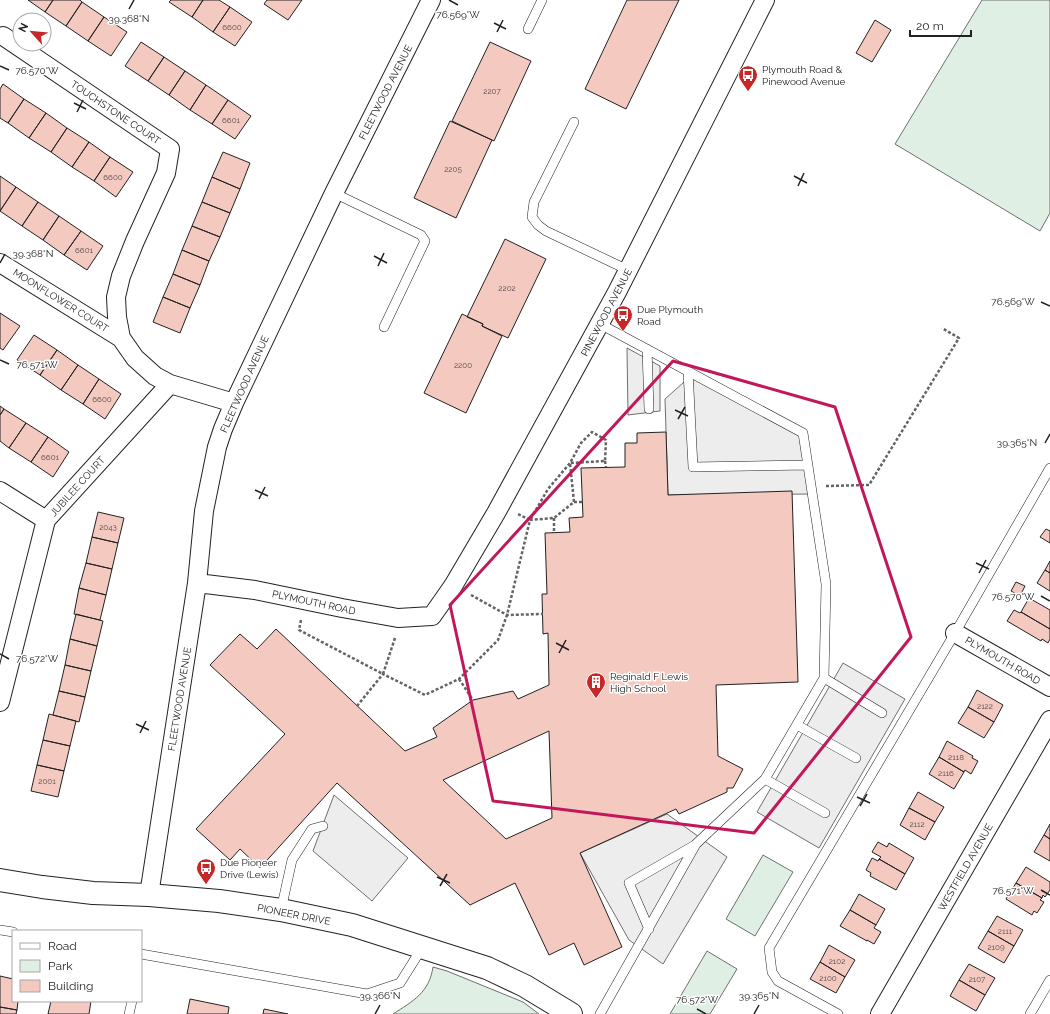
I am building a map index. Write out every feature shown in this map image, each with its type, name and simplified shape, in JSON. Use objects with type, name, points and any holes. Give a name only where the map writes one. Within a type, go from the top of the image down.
[{"type":"street","name":"FLEETWOOD AVENUE","points":[[149,895],[197,583],[204,511],[223,429],[334,193],[431,0]]},
{"type":"street","name":"PINEWOOD AVENUE","points":[[432,616],[453,586],[496,513],[600,324],[765,0]]},
{"type":"street","name":"TOUCHSTONE COURT","points":[[3,36],[170,149],[166,173],[121,276],[116,297],[116,317],[121,338]]},
{"type":"street","name":"MOONFLOWER COURT","points":[[0,263],[121,338]]},
{"type":"street","points":[[121,338],[128,349],[155,376],[170,384],[234,403]]},
{"type":"street","name":"JUBILEE COURT","points":[[0,702],[46,520],[170,384]]},
{"type":"street","points":[[0,491],[46,520]]},
{"type":"street","name":"PLYMOUTH ROAD","points":[[197,583],[255,590],[398,618],[432,616]]},
{"type":"street","name":"PLYMOUTH ROAD","points":[[955,633],[1050,687]]},
{"type":"street","name":"WESTFIELD AVENUE","points":[[880,1014],[1050,720]]},
{"type":"street","name":"PIONEER DRIVE","points":[[0,880],[93,893],[149,895],[219,901],[281,910],[352,925],[487,968],[525,986],[571,1014]]},
{"type":"lane","points":[[528,29],[542,0]]},
{"type":"lane","points":[[574,122],[534,202],[532,217],[546,232],[628,270]]},
{"type":"lane","points":[[334,193],[421,235],[425,241],[384,327]]},
{"type":"lane","points":[[600,324],[803,433],[826,584],[824,678],[765,779],[696,844],[629,883],[649,929]]},
{"type":"lane","points":[[647,349],[650,409]]},
{"type":"lane","points":[[688,371],[693,467],[808,465]]},
{"type":"lane","points":[[838,1014],[778,981],[772,972],[770,948],[1050,468]]},
{"type":"lane","points":[[824,678],[882,712]]},
{"type":"lane","points":[[797,725],[856,758]]},
{"type":"lane","points":[[765,779],[825,813]]},
{"type":"lane","points":[[281,910],[292,860],[312,829],[323,826]]},
{"type":"lane","points":[[600,1014],[696,844]]},
{"type":"lane","points":[[0,930],[12,932]]},
{"type":"lane","points":[[142,954],[367,994],[400,983],[422,948]]},
{"type":"lane","points":[[1030,1014],[1050,980]]},
{"type":"lane","points":[[129,1014],[132,1002]]},
{"type":"path","points":[[812,487],[869,485],[959,338],[942,328]]},
{"type":"path","points":[[301,620],[299,630],[425,695],[459,679],[498,640],[507,615],[530,520],[548,489],[570,463],[581,443],[592,432],[606,440],[606,467]]},
{"type":"path","points":[[570,463],[605,461]]},
{"type":"path","points":[[570,463],[574,502]]},
{"type":"path","points":[[515,512],[530,520],[554,518],[574,502],[582,502]]},
{"type":"path","points":[[554,518],[554,533]]},
{"type":"path","points":[[471,595],[507,615],[543,614]]},
{"type":"path","points":[[357,706],[383,674],[395,638]]},
{"type":"path","points":[[459,679],[473,700]]},
{"type":"highlighted area","points":[[673,361],[835,407],[911,637],[754,833],[493,801],[450,605]]},
{"type":"green space","points":[[982,0],[1050,0],[1050,213],[1040,231],[895,144]]},
{"type":"green space","points":[[763,855],[793,872],[755,936],[726,919]]},
{"type":"green space","points":[[707,951],[737,969],[710,1014],[670,1014]]},
{"type":"green space","points":[[433,967],[447,971],[523,1002],[539,1014],[393,1014],[424,990],[431,976]]},
{"type":"shaded area","points":[[627,348],[660,366],[660,411],[628,415]]},
{"type":"shaded area","points":[[693,374],[803,433],[812,494],[668,495],[665,399]]},
{"type":"shaded area","points":[[843,663],[905,699],[819,848],[757,812]]},
{"type":"shaded area","points":[[334,795],[408,858],[372,901],[313,851]]},
{"type":"shaded area","points":[[667,814],[727,857],[663,964],[629,940],[580,853]]},
{"type":"building","points":[[28,0],[53,0],[45,12]]},
{"type":"building","points":[[53,0],[80,0],[82,2],[66,26],[52,17],[52,12],[45,12]]},
{"type":"building","points":[[171,0],[203,0],[192,17],[169,2]]},
{"type":"building","points":[[203,0],[219,0],[230,7],[213,32],[192,17]]},
{"type":"building","points":[[267,0],[302,0],[288,20],[264,4]]},
{"type":"building","points":[[627,0],[679,0],[626,109],[585,89]]},
{"type":"building","points":[[82,2],[104,17],[88,41],[66,26]]},
{"type":"building","points":[[230,7],[252,22],[235,46],[213,32]]},
{"type":"building","points":[[104,17],[127,32],[111,56],[88,41]]},
{"type":"building","points":[[875,20],[891,30],[872,62],[856,53]]},
{"type":"building","points":[[141,42],[164,57],[148,81],[125,66]]},
{"type":"building","points":[[490,42],[531,61],[494,141],[452,121]]},
{"type":"building","points":[[164,57],[185,71],[169,95],[148,81]]},
{"type":"building","points":[[185,71],[206,85],[190,110],[169,95]]},
{"type":"building","points":[[3,84],[24,99],[8,123],[0,118],[0,89]]},
{"type":"building","points":[[206,85],[228,100],[212,124],[190,110]]},
{"type":"building","points":[[24,99],[46,113],[29,138],[8,123]]},
{"type":"building","points":[[228,100],[251,116],[235,139],[212,124]]},
{"type":"building","points":[[46,113],[67,128],[51,152],[29,138]]},
{"type":"building","points":[[450,121],[492,140],[456,218],[414,198]]},
{"type":"building","points":[[67,128],[89,142],[72,167],[51,152]]},
{"type":"building","points":[[89,142],[110,157],[94,181],[72,167]]},
{"type":"building","points":[[223,152],[250,163],[240,189],[212,177]]},
{"type":"building","points":[[110,157],[133,172],[116,197],[94,181]]},
{"type":"building","points":[[0,176],[16,187],[0,211]]},
{"type":"building","points":[[212,177],[240,189],[230,213],[202,202]]},
{"type":"building","points":[[16,187],[38,202],[22,226],[0,211]]},
{"type":"building","points":[[38,202],[59,216],[43,240],[22,226]]},
{"type":"building","points":[[202,202],[230,213],[220,237],[192,226]]},
{"type":"building","points":[[59,216],[81,231],[64,255],[43,240]]},
{"type":"building","points":[[192,226],[220,237],[209,261],[182,250]]},
{"type":"building","points":[[81,231],[103,246],[87,270],[64,255]]},
{"type":"building","points":[[505,239],[546,259],[508,338],[467,317]]},
{"type":"building","points":[[182,250],[209,261],[200,285],[173,274]]},
{"type":"building","points":[[173,274],[200,285],[190,308],[163,297]]},
{"type":"building","points":[[163,297],[190,308],[180,333],[153,322]]},
{"type":"building","points":[[0,313],[20,326],[3,350],[0,348]]},
{"type":"building","points":[[462,314],[483,324],[482,326],[502,336],[466,413],[424,393]]},
{"type":"building","points":[[34,335],[57,350],[40,375],[17,360]]},
{"type":"building","points":[[57,350],[78,365],[61,390],[40,375]]},
{"type":"building","points":[[78,365],[99,379],[83,404],[61,390]]},
{"type":"building","points":[[99,379],[121,394],[105,419],[83,404]]},
{"type":"building","points":[[0,406],[4,409],[0,415]]},
{"type":"building","points":[[4,409],[26,423],[9,448],[0,441],[0,415]]},
{"type":"building","points":[[26,423],[48,437],[31,462],[9,448]]},
{"type":"building","name":"Reginald F Lewis High School","points":[[666,432],[668,495],[792,491],[798,682],[716,685],[718,756],[743,769],[733,788],[727,788],[727,792],[679,814],[676,809],[580,853],[622,947],[584,965],[574,943],[549,955],[515,883],[470,905],[337,783],[260,868],[240,849],[230,860],[196,829],[285,734],[210,665],[240,634],[257,649],[276,629],[405,751],[437,737],[433,728],[473,700],[513,691],[518,699],[549,685],[548,633],[543,634],[542,594],[547,594],[545,533],[570,532],[569,518],[583,517],[581,468],[625,467],[625,443],[637,443],[637,433]],"holes":[[[549,731],[552,818],[506,839],[443,780]]]},
{"type":"building","points":[[48,437],[69,452],[53,477],[31,462]]},
{"type":"building","points":[[98,512],[124,518],[118,543],[92,537]]},
{"type":"building","points":[[1046,529],[1050,531],[1050,543],[1040,537]]},
{"type":"building","points":[[92,537],[118,543],[112,569],[86,563]]},
{"type":"building","points":[[1050,561],[1050,573],[1045,570]]},
{"type":"building","points":[[86,563],[112,569],[106,595],[79,588]]},
{"type":"building","points":[[1045,570],[1050,573],[1050,591],[1037,583]]},
{"type":"building","points":[[1016,582],[1025,586],[1020,596],[1011,591]]},
{"type":"building","points":[[79,588],[106,595],[100,620],[74,614]]},
{"type":"building","points":[[1029,598],[1050,610],[1050,629],[1021,612]]},
{"type":"building","points":[[1014,610],[1020,613],[1021,612],[1050,629],[1050,639],[1048,643],[1042,639],[1041,641],[1007,621]]},
{"type":"building","points":[[76,614],[103,621],[97,646],[70,639]]},
{"type":"building","points":[[70,639],[97,646],[91,671],[65,665]]},
{"type":"building","points":[[65,665],[91,671],[85,697],[59,691]]},
{"type":"building","points":[[977,690],[1003,705],[994,722],[968,707]]},
{"type":"building","points":[[59,691],[85,697],[79,722],[53,715]]},
{"type":"building","points":[[968,707],[994,722],[984,738],[958,723]]},
{"type":"building","points":[[49,714],[76,721],[70,746],[43,740]]},
{"type":"building","points":[[43,740],[70,746],[64,771],[37,765]]},
{"type":"building","points":[[947,741],[973,756],[972,758],[978,761],[971,774],[965,770],[964,772],[939,757]]},
{"type":"building","points":[[939,757],[964,772],[954,789],[929,774]]},
{"type":"building","points":[[37,765],[64,771],[58,797],[31,791]]},
{"type":"building","points":[[918,792],[944,807],[935,822],[909,808]]},
{"type":"building","points":[[909,808],[935,822],[925,840],[900,825]]},
{"type":"building","points":[[1050,824],[1050,839],[1044,835]]},
{"type":"building","points":[[1044,835],[1050,839],[1050,861],[1034,852]]},
{"type":"building","points":[[878,842],[887,847],[889,843],[914,858],[905,874],[879,859],[881,857],[872,852]]},
{"type":"building","points":[[872,858],[878,861],[879,859],[905,874],[896,890],[870,876],[871,873],[866,870]]},
{"type":"building","points":[[1026,867],[1050,882],[1050,890],[1045,897],[1043,895],[1042,898],[1016,883]]},
{"type":"building","points":[[1016,883],[1042,898],[1040,900],[1044,902],[1037,913],[1034,911],[1032,915],[1006,899]]},
{"type":"building","points":[[859,894],[885,909],[876,925],[850,910]]},
{"type":"building","points":[[850,910],[876,925],[874,928],[881,932],[874,944],[840,926]]},
{"type":"building","points":[[997,916],[1023,930],[1014,946],[988,931]]},
{"type":"building","points":[[988,931],[1014,946],[1004,963],[978,948]]},
{"type":"building","points":[[829,945],[855,960],[845,977],[820,962]]},
{"type":"building","points":[[820,962],[845,977],[836,993],[810,979]]},
{"type":"building","points":[[969,964],[995,978],[985,995],[959,980]]},
{"type":"building","points":[[0,976],[12,979],[12,1002],[18,1002],[17,1010],[0,1007]]},
{"type":"building","points":[[959,980],[985,995],[976,1011],[950,996]]},
{"type":"building","points":[[190,999],[229,1007],[228,1014],[187,1014]]},
{"type":"building","points":[[51,1002],[91,1002],[89,1014],[48,1014]]},
{"type":"building","points":[[0,1007],[17,1010],[16,1014],[0,1014]]},
{"type":"building","points":[[264,1009],[288,1014],[263,1014]]},
{"type":"place","name":"Plymouth Road & Pinewood Avenue","points":[[748,92]]},
{"type":"place","name":"Due Plymouth Road","points":[[623,332]]},
{"type":"place","name":"Reginald F Lewis High School","points":[[596,699]]},
{"type":"place","name":"Due Pioneer Drive (Lewis)","points":[[206,885]]}]
